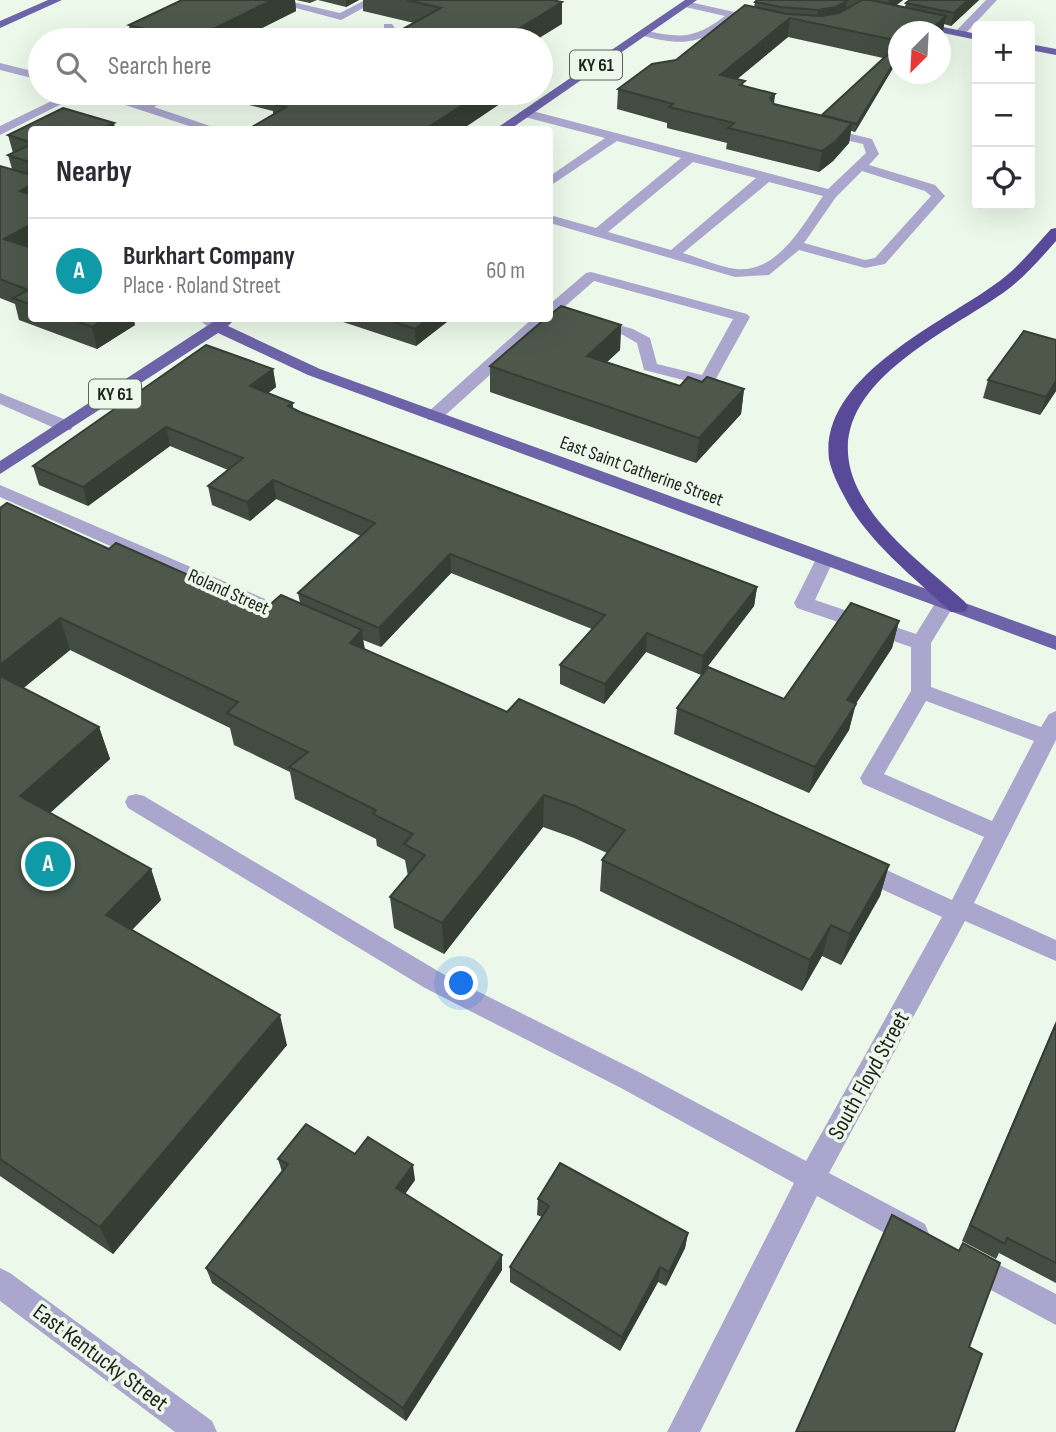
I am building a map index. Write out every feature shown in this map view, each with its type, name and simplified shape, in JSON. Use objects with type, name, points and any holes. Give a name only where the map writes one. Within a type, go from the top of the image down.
[{"type":"highway","points":[[952,605],[894,547],[851,494],[841,471],[839,429],[846,410],[861,389],[903,352],[1000,287],[1027,265],[1056,232]]},
{"type":"main road","points":[[0,24],[57,0]]},
{"type":"main road","name":"KY 61","points":[[553,94],[688,2]]},
{"type":"main road","points":[[951,31],[972,36]]},
{"type":"main road","points":[[1035,48],[1056,52]]},
{"type":"main road","name":"KY 61","points":[[506,126],[537,105]]},
{"type":"main road","name":"KY 61","points":[[0,470],[216,322]]},
{"type":"main road","name":"East Saint Catherine Street","points":[[219,322],[294,364],[1056,643]]},
{"type":"street","points":[[271,0],[341,17],[373,0]]},
{"type":"street","points":[[960,33],[992,0]]},
{"type":"street","points":[[688,2],[771,23]]},
{"type":"street","points":[[643,33],[671,39],[703,38],[733,15]]},
{"type":"street","points":[[0,66],[28,74]]},
{"type":"street","points":[[0,131],[53,105]]},
{"type":"street","points":[[132,105],[202,126]]},
{"type":"street","points":[[147,110],[154,105]]},
{"type":"street","points":[[147,110],[163,126]]},
{"type":"street","points":[[525,113],[831,194]]},
{"type":"street","points":[[553,220],[735,273],[764,272],[796,245],[831,194],[873,154],[868,142],[815,129]]},
{"type":"street","points":[[553,180],[615,136]]},
{"type":"street","points":[[598,233],[691,157]]},
{"type":"street","points":[[796,245],[865,264],[880,261],[938,197],[930,188],[859,166]]},
{"type":"street","points":[[673,255],[766,177]]},
{"type":"street","points":[[553,310],[591,276],[742,317],[707,381],[650,367],[644,341],[628,332],[553,315]]},
{"type":"street","points":[[433,416],[539,322]]},
{"type":"street","points":[[0,398],[65,426]]},
{"type":"street","name":"Roland Street","points":[[0,490],[314,628]]},
{"type":"street","points":[[825,559],[804,603],[921,643]]},
{"type":"street","points":[[952,605],[921,643],[921,691],[871,778],[999,834]]},
{"type":"street","points":[[921,691],[1051,728]]},
{"type":"street","name":"South Floyd Street","points":[[683,1432],[811,1178],[959,910],[1051,728]]},
{"type":"street","points":[[136,802],[434,981],[630,1080],[1056,1310]]},
{"type":"street","points":[[844,861],[1056,951]]},
{"type":"street","name":"East Kentucky Street","points":[[0,1283],[201,1432]]},
{"type":"building","points":[[182,0],[272,0],[215,28],[141,28],[129,25]]},
{"type":"building","points":[[407,0],[562,2],[520,28],[405,28],[441,8]]},
{"type":"building","points":[[862,0],[870,0],[946,16],[941,21],[888,21],[888,39],[790,18],[720,75],[745,81],[740,85],[775,94],[770,98],[774,104],[852,123],[836,141],[822,151],[728,128],[734,123],[669,107],[673,104],[618,89],[652,64],[676,60],[745,5],[787,14],[822,16],[839,13]]},
{"type":"building","points":[[910,0],[968,0],[954,13],[906,3]]},
{"type":"building","points":[[847,1],[836,7],[818,10],[781,7],[755,2]]},
{"type":"building","points":[[888,56],[888,73],[857,124],[822,115]]},
{"type":"building","points":[[278,105],[463,105],[430,126],[254,126],[286,107]]},
{"type":"building","points":[[63,108],[114,123],[107,126],[28,126],[28,142],[8,135]]},
{"type":"building","points":[[28,146],[28,162],[8,155]]},
{"type":"building","points":[[0,166],[28,174],[28,186],[20,191],[28,194],[28,226],[4,239],[28,247],[28,290],[0,279]]},
{"type":"building","points":[[28,290],[28,304],[13,298]]},
{"type":"building","points":[[561,306],[621,325],[587,356],[680,386],[688,377],[702,382],[707,377],[744,389],[699,438],[490,366],[541,322],[553,322],[553,313]]},
{"type":"building","points":[[79,322],[100,322],[92,327]]},
{"type":"building","points":[[394,322],[424,322],[415,329]]},
{"type":"building","points":[[1024,331],[1056,340],[1056,381],[1046,397],[988,380]]},
{"type":"building","points":[[206,345],[273,369],[250,386],[293,403],[288,406],[300,412],[757,587],[703,656],[647,633],[605,684],[560,665],[605,615],[450,554],[379,628],[298,593],[375,523],[273,480],[247,502],[208,486],[243,458],[166,427],[83,487],[33,466]]},
{"type":"building","points":[[7,503],[109,549],[116,543],[265,609],[281,595],[362,630],[350,643],[507,712],[519,699],[889,865],[850,934],[831,925],[810,960],[602,860],[625,830],[575,806],[544,795],[442,923],[390,897],[425,855],[404,844],[413,834],[373,814],[376,810],[289,767],[308,752],[227,713],[238,702],[60,618],[0,665],[0,508]]},
{"type":"building","points":[[851,603],[899,621],[847,700],[856,704],[815,767],[677,708],[708,667],[784,699]]},
{"type":"building","points":[[0,676],[99,727],[20,796],[151,869],[106,915],[280,1015],[100,1227],[0,1159]]},
{"type":"building","points":[[1056,1024],[1056,1263],[1007,1238],[1005,1244],[970,1225]]},
{"type":"building","points":[[306,1124],[355,1154],[368,1137],[413,1165],[396,1188],[502,1255],[403,1408],[206,1268],[288,1164],[278,1159]]},
{"type":"building","points":[[560,1163],[688,1233],[669,1272],[660,1267],[622,1337],[510,1267],[549,1206],[538,1199]]},
{"type":"building","points":[[892,1215],[959,1251],[963,1243],[1000,1263],[969,1347],[982,1354],[954,1432],[796,1432]]},
{"type":"place","name":"Burkhart Company","points":[[48,864]]}]
